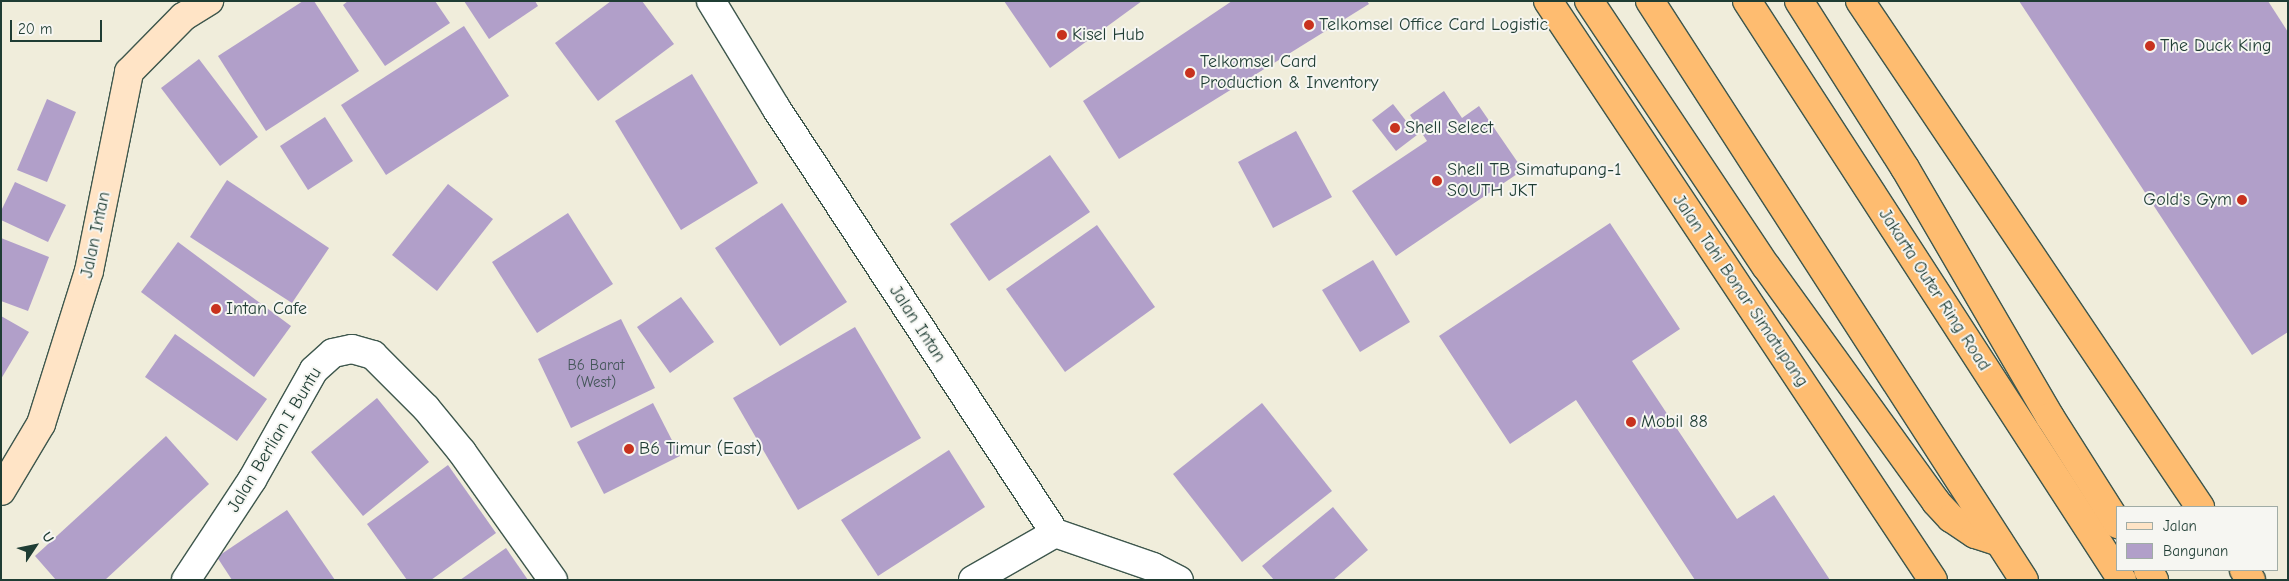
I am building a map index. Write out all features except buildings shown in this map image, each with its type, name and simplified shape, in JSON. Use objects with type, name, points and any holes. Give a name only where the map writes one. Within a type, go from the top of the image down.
[{"type":"highway","name":"Jalan Tahi Bonar Simatupang","points":[[1548,1],[1933,580]]},
{"type":"highway","points":[[1589,1],[1766,266],[1936,502],[1951,518],[1975,534],[1999,542]]},
{"type":"highway","points":[[1650,1],[2024,580]]},
{"type":"highway","name":"Jakarta Outer Ring Road","points":[[1746,1],[2116,571]]},
{"type":"highway","points":[[1799,1],[1905,168],[2050,418],[2116,521]]},
{"type":"highway","points":[[1860,1],[2199,506]]},
{"type":"street","name":"Jalan Intan","points":[[1,491],[41,424],[89,271],[129,72],[182,18],[210,1]]},
{"type":"street","name":"Jalan Intan","points":[[711,1],[776,108],[1055,533]]},
{"type":"street","name":"Jalan Berlian I Buntu","points":[[186,580],[252,480],[314,370],[333,353],[352,349],[373,355],[426,408],[462,452],[553,580]]},
{"type":"street","points":[[973,580],[1055,533],[1153,567],[1179,580]]},
{"type":"place","name":"Telkomsel Office Card Logistic","points":[[1309,25]]},
{"type":"place","name":"Kisel Hub","points":[[1062,35]]},
{"type":"place","name":"The Duck King","points":[[2150,46]]},
{"type":"place","name":"Telkomsel Card Production & Inventory","points":[[1190,73]]},
{"type":"place","name":"Shell Select","points":[[1395,128]]},
{"type":"place","name":"Shell TB Simatupang-1 SOUTH JKT","points":[[1437,181]]},
{"type":"place","name":"Gold's Gym","points":[[2242,200]]},
{"type":"place","name":"Intan Cafe","points":[[216,309]]},
{"type":"place","name":"Mobil 88","points":[[1631,422]]},
{"type":"place","name":"B6 Timur (East)","points":[[629,449]]}]
